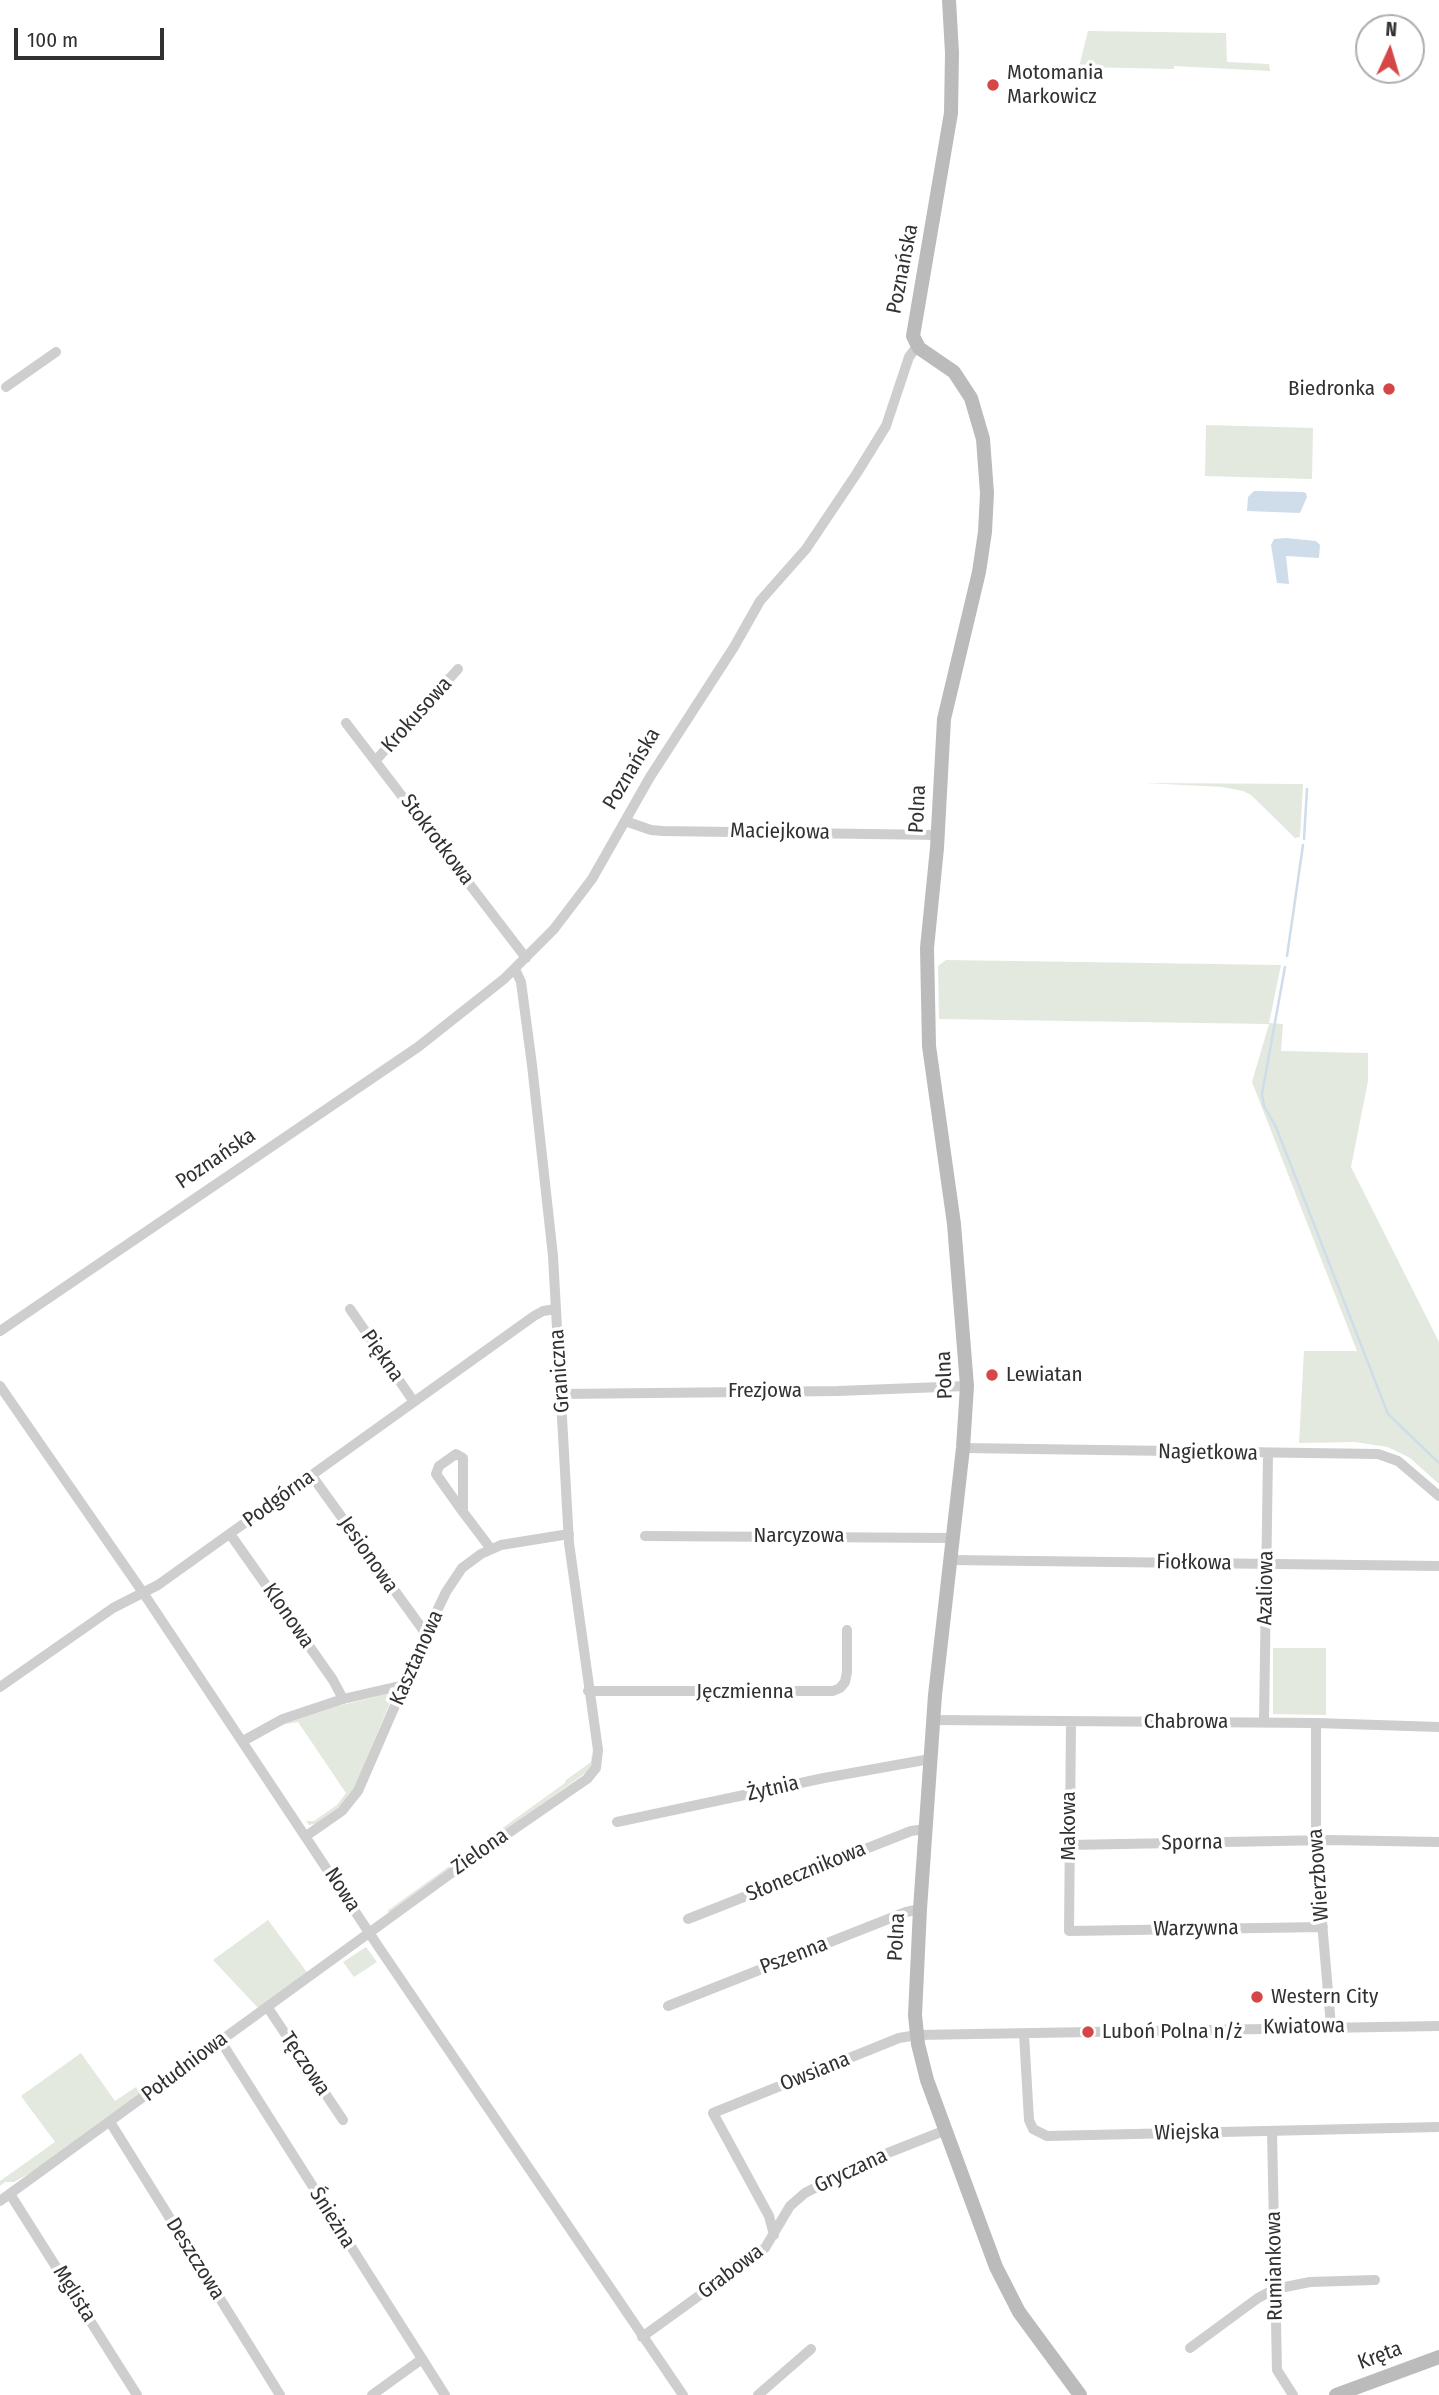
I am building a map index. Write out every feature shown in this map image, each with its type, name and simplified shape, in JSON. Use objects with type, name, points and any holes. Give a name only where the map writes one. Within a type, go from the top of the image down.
[{"type":"street","name":"Poznańska","points":[[0,1331],[418,1047],[515,969],[580,897],[761,601],[806,549],[879,439],[892,409],[909,357],[916,346],[913,331],[951,113],[953,53],[949,0]]},
{"type":"street","name":"Polna","points":[[916,346],[954,372],[967,391],[981,427],[987,474],[985,532],[979,572],[944,719],[938,835],[927,940],[927,1022],[954,1224],[967,1386],[963,1448],[933,1720],[915,1999],[917,2035],[927,2080],[1004,2286],[1025,2320],[1080,2395]]},
{"type":"street","points":[[6,387],[56,352]]},
{"type":"street","name":"Krokusowa","points":[[376,760],[458,669]]},
{"type":"street","name":"Stokrotkowa","points":[[346,723],[526,958]]},
{"type":"street","name":"Maciejkowa","points":[[625,821],[663,831],[938,835]]},
{"type":"street","name":"Graniczna","points":[[515,969],[521,982],[532,1065],[553,1256],[569,1534],[598,1756],[592,1773]]},
{"type":"street","name":"Piękna","points":[[350,1309],[415,1402]]},
{"type":"street","name":"Podgórna","points":[[0,1687],[102,1615],[144,1594],[534,1316],[556,1309]]},
{"type":"street","name":"Nowa","points":[[0,1386],[144,1594],[683,2395]]},
{"type":"street","name":"Frezjowa","points":[[562,1394],[838,1391],[967,1386]]},
{"type":"street","name":"Nagietkowa","points":[[963,1448],[1385,1455],[1398,1461],[1439,1496]]},
{"type":"street","points":[[463,1512],[463,1461],[461,1455],[456,1454],[436,1471],[463,1512],[491,1549]]},
{"type":"street","name":"Azaliowa","points":[[1264,1722],[1268,1454]]},
{"type":"street","name":"Jesionowa","points":[[312,1476],[426,1634]]},
{"type":"street","name":"Klonowa","points":[[230,1534],[333,1680],[343,1699]]},
{"type":"street","name":"Kasztanowa","points":[[306,1836],[342,1811],[354,1798],[426,1634],[456,1575],[468,1563],[491,1549],[509,1543],[569,1534]]},
{"type":"street","name":"Narcyzowa","points":[[645,1536],[952,1538]]},
{"type":"street","name":"Fiołkowa","points":[[950,1560],[1439,1566]]},
{"type":"street","name":"Jęczmienna","points":[[588,1690],[832,1691],[845,1682],[847,1630]]},
{"type":"street","points":[[243,1741],[274,1723],[343,1699],[404,1685]]},
{"type":"street","name":"Chabrowa","points":[[933,1720],[1264,1722],[1439,1727]]},
{"type":"street","name":"Makowa","points":[[1069,1931],[1071,1721]]},
{"type":"street","name":"Wierzbowa","points":[[1316,1723],[1316,1841],[1331,2026]]},
{"type":"street","name":"Żytnia","points":[[617,1822],[930,1759]]},
{"type":"street","name":"Zielona","points":[[370,1933],[592,1773]]},
{"type":"street","name":"Słonecznikowa","points":[[688,1919],[911,1831],[925,1829]]},
{"type":"street","name":"Sporna","points":[[1069,1845],[1439,1842]]},
{"type":"street","name":"Pszenna","points":[[668,2006],[906,1912],[920,1909]]},
{"type":"street","name":"Warzywna","points":[[1069,1931],[1323,1927]]},
{"type":"street","name":"Południowa","points":[[0,2201],[370,1933]]},
{"type":"street","name":"Tęczowa","points":[[268,2008],[343,2120]]},
{"type":"street","name":"Kwiatowa","points":[[917,2035],[1439,2025]]},
{"type":"street","name":"Wiejska","points":[[1024,2034],[1028,2116],[1032,2129],[1047,2136],[1439,2127]]},
{"type":"street","name":"Owsiana","points":[[713,2113],[884,2043],[917,2035]]},
{"type":"street","name":"Śnieżna","points":[[220,2040],[445,2395]]},
{"type":"street","name":"Grabowa","points":[[642,2337],[765,2248],[774,2235],[769,2216],[713,2113]]},
{"type":"street","name":"Deszczowa","points":[[110,2122],[280,2395]]},
{"type":"street","name":"Gryczana","points":[[774,2235],[790,2206],[804,2193],[865,2162],[946,2130]]},
{"type":"street","name":"Rumiankowa","points":[[1272,2132],[1277,2370],[1293,2395]]},
{"type":"street","name":"Mglista","points":[[10,2194],[137,2395]]},
{"type":"street","points":[[1190,2348],[1275,2289],[1310,2282],[1376,2280]]},
{"type":"street","points":[[758,2395],[811,2348]]},
{"type":"street","name":"Kręta","points":[[1336,2395],[1439,2357]]},
{"type":"street","points":[[372,2395],[422,2359]]},
{"type":"shaded area","points":[[1088,31],[1226,33],[1227,62],[1269,64],[1270,71],[1174,66],[1174,69],[1079,67]]},
{"type":"shaded area","points":[[1206,425],[1313,428],[1312,479],[1205,476]]},
{"type":"shaded area","points":[[1145,783],[1303,784],[1300,837],[1295,838],[1251,795],[1243,791],[1222,787]]},
{"type":"shaded area","points":[[946,960],[1281,965],[1269,1023],[1283,1024],[1281,1051],[1368,1053],[1368,1081],[1351,1167],[1439,1342],[1439,1484],[1410,1458],[1388,1447],[1355,1442],[1299,1443],[1304,1351],[1357,1351],[1252,1082],[1269,1024],[939,1019],[938,966]]},
{"type":"shaded area","points":[[1273,1648],[1326,1648],[1326,1715],[1273,1714]]},
{"type":"shaded area","points":[[387,1694],[392,1698],[354,1789],[340,1806],[315,1824],[309,1825],[306,1821],[314,1821],[337,1805],[346,1793],[298,1722],[281,1725],[338,1706]]},
{"type":"shaded area","points":[[592,1753],[592,1767],[584,1774],[390,1912],[387,1911],[565,1783],[591,1762]]},
{"type":"shaded area","points":[[268,1920],[309,1975],[259,2009],[213,1960]]},
{"type":"shaded area","points":[[366,1947],[377,1962],[354,1977],[343,1962]]},
{"type":"shaded area","points":[[81,2053],[115,2101],[136,2087],[142,2095],[48,2163],[14,2182],[5,2182],[0,2186],[0,2181],[55,2142],[21,2096]]},
{"type":"water","points":[[1254,491],[1303,492],[1307,497],[1300,513],[1247,511],[1248,497]]},
{"type":"water","points":[[1274,539],[1316,541],[1320,545],[1319,558],[1286,556],[1289,584],[1277,583],[1271,545]]},
{"type":"waterway","points":[[1304,839],[1307,789]]},
{"type":"waterway","points":[[1287,956],[1303,845]]},
{"type":"waterway","points":[[1285,967],[1262,1094],[1264,1106],[1276,1127],[1388,1414],[1439,1463]]},
{"type":"place","name":"Motomania Markowicz","points":[[993,85]]},
{"type":"place","name":"Biedronka","points":[[1389,389]]},
{"type":"place","name":"Lewiatan","points":[[992,1375]]},
{"type":"place","name":"Western City","points":[[1257,1997]]},
{"type":"place","name":"Luboń Polna n/ż","points":[[1088,2032]]}]
